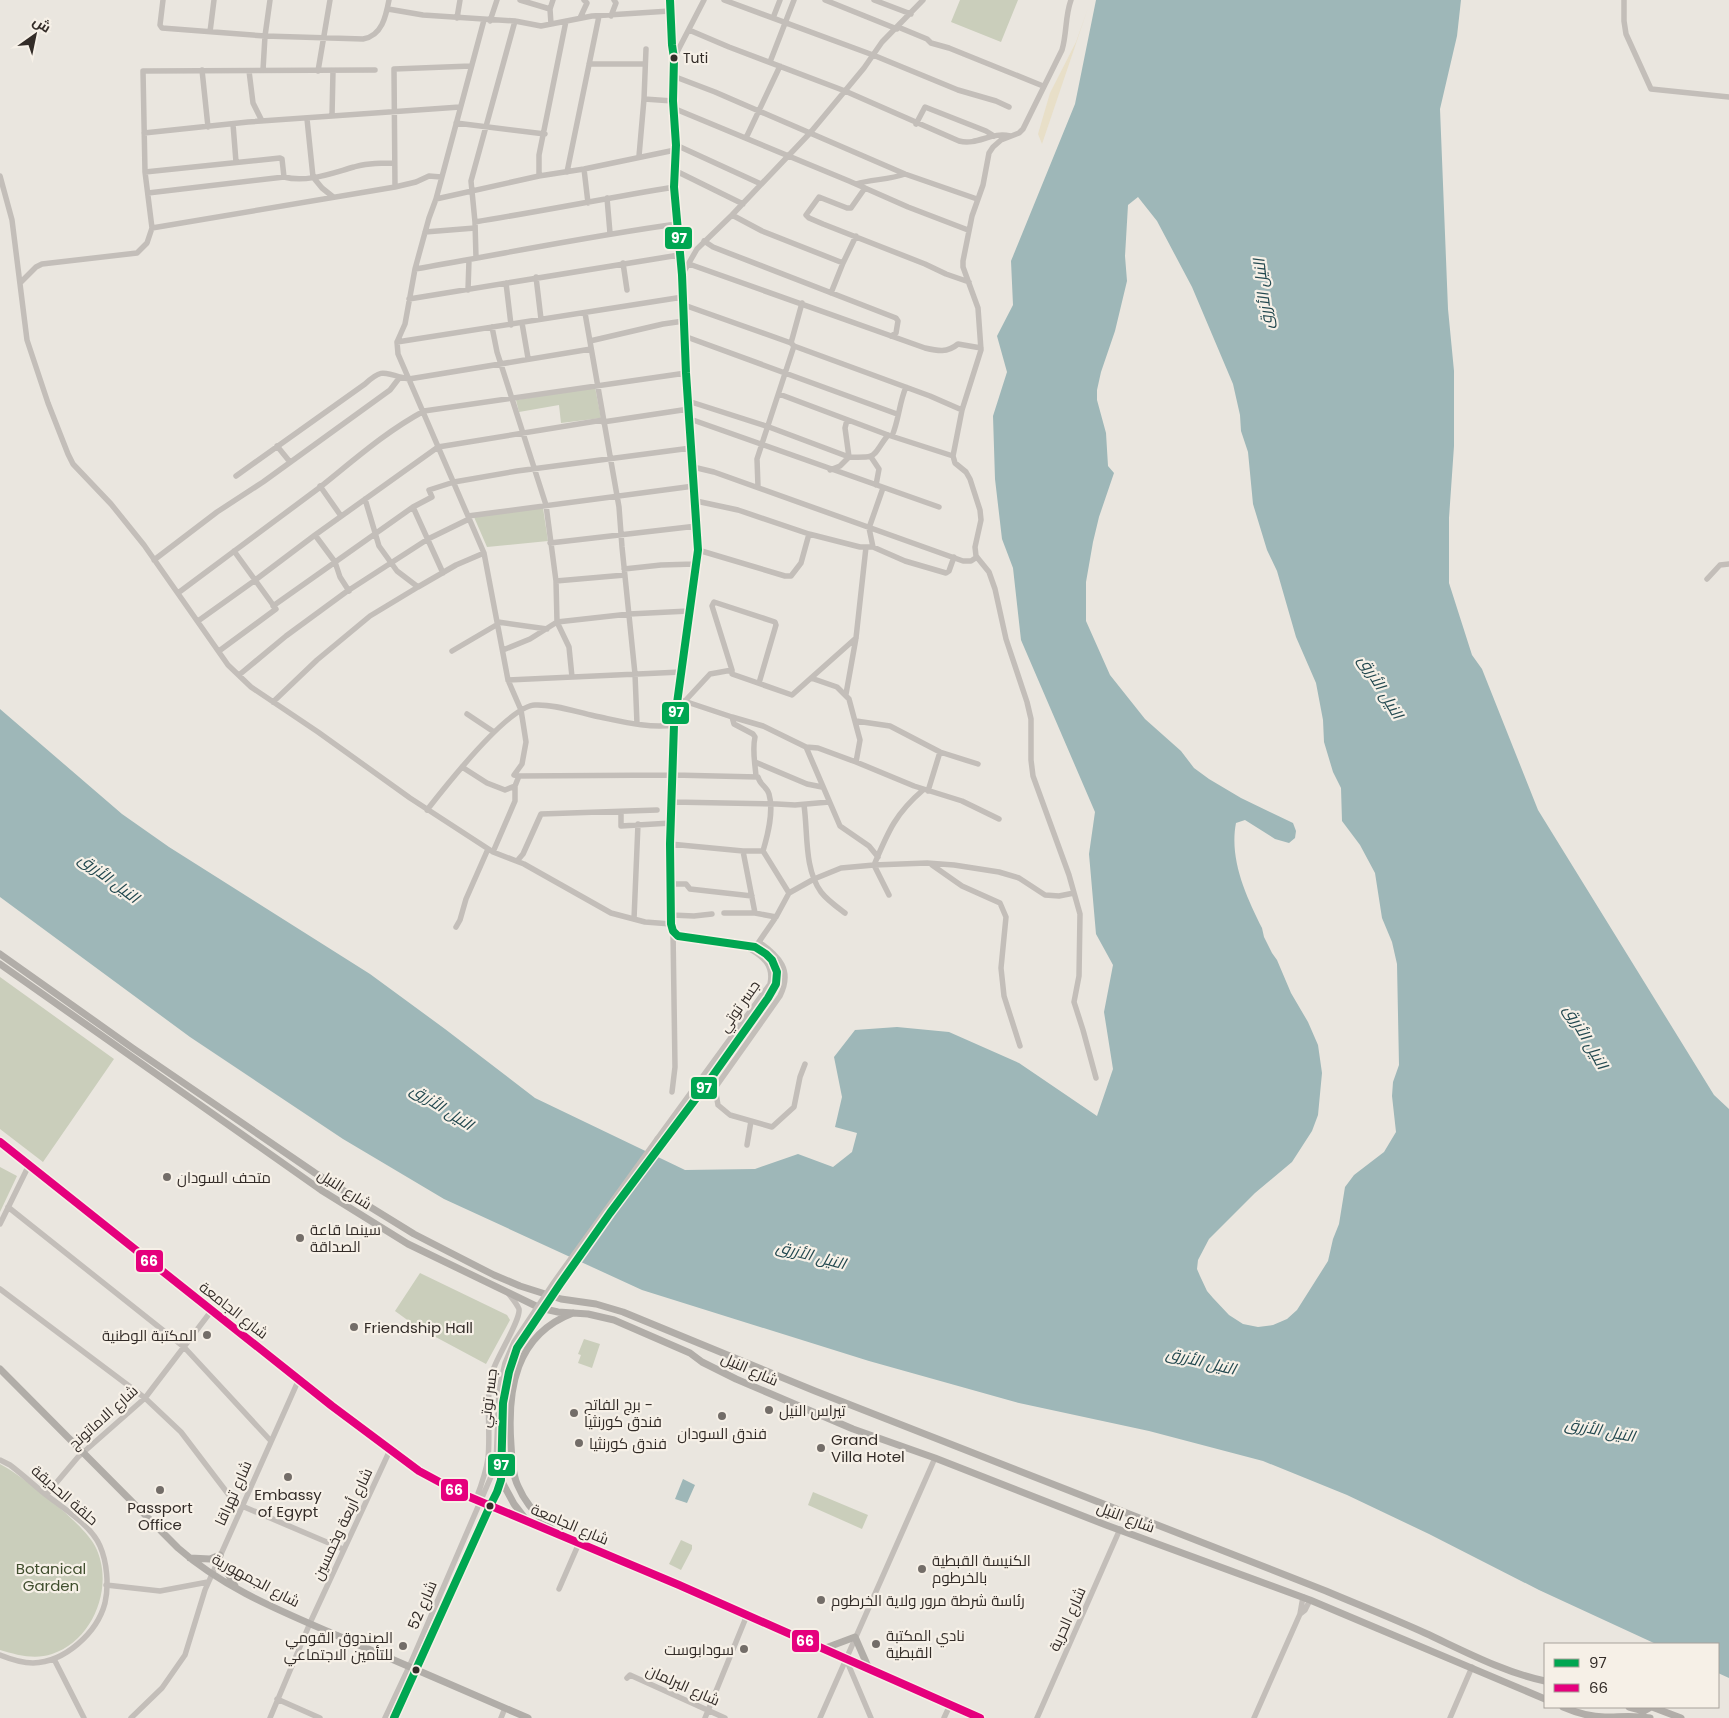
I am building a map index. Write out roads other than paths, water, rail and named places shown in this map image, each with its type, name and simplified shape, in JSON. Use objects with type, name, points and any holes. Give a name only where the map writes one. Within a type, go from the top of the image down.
[{"type":"main road","name":"شارع النيل","points":[[0,954],[295,1158],[414,1234],[494,1275],[520,1286],[561,1299],[596,1304],[623,1312],[815,1391],[1388,1616],[1505,1669],[1544,1681]]},
{"type":"main road","name":"شارع النيل","points":[[0,964],[289,1168],[408,1244],[508,1293],[540,1308],[558,1312],[576,1312],[614,1320],[680,1349],[736,1379],[811,1412],[1120,1530],[1307,1598],[1544,1699]]},
{"type":"main road","points":[[216,1115],[220,1107]]},
{"type":"main road","name":"شارع الجامعة","points":[[0,1142],[299,1379],[419,1471],[452,1489],[490,1506],[747,1615],[980,1718]]},
{"type":"main road","points":[[289,1168],[295,1158]]},
{"type":"main road","points":[[408,1244],[414,1234]]},
{"type":"main road","points":[[557,1533],[527,1503],[517,1485],[510,1423],[514,1387],[520,1364],[527,1348],[540,1332],[552,1323],[576,1312]]},
{"type":"main road","name":"شارع الجمهورية","points":[[0,1369],[190,1558],[212,1574],[236,1588],[310,1623],[528,1718]]},
{"type":"main road","points":[[501,1477],[514,1504],[527,1521]]},
{"type":"main road","points":[[190,1558],[210,1559],[219,1557],[236,1588]]},
{"type":"main road","points":[[1378,1628],[1388,1625],[1390,1620],[1388,1616]]},
{"type":"main road","points":[[823,1649],[855,1637],[869,1669]]},
{"type":"main road","points":[[1532,1693],[1544,1694]]},
{"type":"main road","points":[[1565,1708],[1585,1717],[1638,1716],[1650,1718]]},
{"type":"main road","points":[[1633,1708],[1644,1711],[1650,1708]]},
{"type":"main road","points":[[1655,1708],[1682,1718]]},
{"type":"street","points":[[163,0],[160,27],[323,39],[370,38],[381,28],[389,0]]},
{"type":"street","points":[[210,32],[214,0]]},
{"type":"street","points":[[264,70],[264,36],[270,0]]},
{"type":"street","points":[[318,71],[330,0]]},
{"type":"street","points":[[457,18],[460,0]]},
{"type":"street","points":[[497,0],[487,20],[471,66],[436,199],[428,218],[415,269],[405,324],[397,342],[398,354],[484,554],[508,680],[521,710],[526,742],[522,764],[514,775],[756,776]]},
{"type":"street","points":[[520,0],[550,9]]},
{"type":"street","points":[[551,24],[550,9],[553,0]]},
{"type":"street","points":[[580,18],[587,2],[584,0]]},
{"type":"street","points":[[611,16],[616,3],[614,0]]},
{"type":"street","points":[[670,0],[674,58],[673,108],[676,148],[674,187],[684,305],[686,372],[698,550],[674,725],[670,823],[675,1067],[672,1092]]},
{"type":"street","points":[[674,58],[704,0]]},
{"type":"street","points":[[724,0],[873,55],[958,90],[988,98],[1009,107]]},
{"type":"street","points":[[773,18],[780,0]]},
{"type":"street","points":[[770,62],[794,0]]},
{"type":"street","points":[[825,0],[1043,86]]},
{"type":"street","points":[[874,0],[911,14]]},
{"type":"street","points":[[682,275],[697,249],[704,241],[743,204],[810,134],[882,42],[923,0]]},
{"type":"street","points":[[1071,0],[1066,16],[1065,39],[1062,50],[1023,129],[993,147],[968,230],[963,267],[978,308],[981,348],[962,410],[953,456],[955,463],[966,472],[970,479],[980,510],[981,520],[975,546],[977,557],[989,572],[1006,639],[1024,689],[1031,719],[1033,776],[1080,914],[1079,976],[1074,1002],[1084,1030],[1096,1078]]},
{"type":"street","points":[[1624,0],[1626,34],[1651,89],[1729,97]]},
{"type":"street","points":[[388,8],[423,15],[515,21],[541,26],[580,18],[670,12]]},
{"type":"street","points":[[567,172],[599,16]]},
{"type":"street","points":[[476,258],[471,180],[488,126],[515,21]]},
{"type":"street","points":[[539,176],[540,155],[566,21]]},
{"type":"street","points":[[689,30],[845,91],[916,124],[966,143],[1003,134],[1010,136]]},
{"type":"street","points":[[640,156],[646,49]]},
{"type":"street","points":[[589,64],[645,64]]},
{"type":"street","points":[[394,187],[394,70],[471,66]]},
{"type":"street","points":[[746,138],[780,66]]},
{"type":"street","points":[[20,282],[36,266],[42,264],[136,253],[147,243],[152,228],[145,172],[143,70],[374,70]]},
{"type":"street","points":[[202,70],[208,126]]},
{"type":"street","points":[[248,70],[253,103],[262,122]]},
{"type":"street","points":[[332,116],[334,71]]},
{"type":"street","points":[[673,76],[708,88],[905,174],[977,199]]},
{"type":"street","points":[[644,99],[673,101]]},
{"type":"street","points":[[144,133],[208,126],[460,107]]},
{"type":"street","points":[[916,124],[925,107],[986,131],[994,136]]},
{"type":"street","points":[[673,108],[908,207],[968,230]]},
{"type":"street","points":[[307,119],[313,176],[322,188],[332,196]]},
{"type":"street","points":[[456,122],[545,134]]},
{"type":"street","points":[[233,124],[236,162]]},
{"type":"street","points":[[436,199],[676,148],[761,184]]},
{"type":"street","points":[[145,172],[281,158],[284,177]]},
{"type":"street","points":[[148,193],[284,177],[293,179],[332,174],[356,166],[394,162]]},
{"type":"street","points":[[584,169],[588,203]]},
{"type":"street","points":[[674,170],[743,204]]},
{"type":"street","points":[[856,184],[894,178],[905,174]]},
{"type":"street","points":[[0,176],[12,220],[27,340],[68,454],[73,464],[111,504],[154,560],[228,665],[251,687],[427,810],[490,851],[517,861],[611,913],[634,919],[672,924]]},
{"type":"street","points":[[152,228],[394,187],[416,182],[429,176],[441,177]]},
{"type":"street","points":[[425,232],[475,225],[607,198],[674,187]]},
{"type":"street","points":[[865,188],[851,208],[819,197],[806,215],[809,218],[969,282]]},
{"type":"street","points":[[607,198],[610,233]]},
{"type":"street","points":[[732,215],[762,231],[843,262]]},
{"type":"street","points":[[415,269],[560,244],[610,233],[677,224]]},
{"type":"street","points":[[831,293],[856,236]]},
{"type":"street","points":[[704,241],[714,247],[896,318],[898,321],[896,333],[891,336]]},
{"type":"street","points":[[409,299],[679,255]]},
{"type":"street","points":[[468,260],[468,290]]},
{"type":"street","points":[[623,264],[627,290]]},
{"type":"street","points":[[689,264],[939,352],[954,348],[958,344],[981,348]]},
{"type":"street","points":[[536,277],[541,319]]},
{"type":"street","points":[[506,283],[511,325]]},
{"type":"street","points":[[397,342],[683,297]]},
{"type":"street","points":[[758,487],[757,459],[786,374],[802,303]]},
{"type":"street","points":[[684,305],[930,396],[962,410]]},
{"type":"street","points":[[585,312],[622,534],[638,724]]},
{"type":"street","points":[[590,341],[684,321]]},
{"type":"street","points":[[522,323],[528,358]]},
{"type":"street","points":[[492,328],[500,362],[546,505],[556,581],[557,622],[569,647],[572,677]]},
{"type":"street","points":[[684,336],[897,414]]},
{"type":"street","points":[[236,476],[376,374],[386,373],[409,379],[591,348]]},
{"type":"street","points":[[178,593],[362,452],[424,412],[686,372]]},
{"type":"street","points":[[154,560],[217,512],[264,482],[390,390],[400,377]]},
{"type":"street","points":[[688,401],[769,426],[849,457],[871,457],[876,454],[896,427],[897,414],[906,387]]},
{"type":"street","points":[[779,394],[847,420],[953,456]]},
{"type":"street","points":[[198,621],[438,447],[497,436],[522,434],[689,409]]},
{"type":"street","points":[[690,419],[938,507]]},
{"type":"street","points":[[847,420],[845,428],[849,457]]},
{"type":"street","points":[[277,446],[290,462]]},
{"type":"street","points":[[274,606],[414,507],[432,497],[429,490],[454,482],[535,468],[691,448]]},
{"type":"street","points":[[830,470],[840,466],[849,457]]},
{"type":"street","points":[[871,457],[879,469],[876,485]]},
{"type":"street","points":[[693,467],[758,487],[963,561],[977,557]]},
{"type":"street","points":[[320,486],[341,516]]},
{"type":"street","points":[[238,675],[286,636],[349,591],[428,539],[468,517],[694,486]]},
{"type":"street","points":[[873,547],[869,528],[883,488]]},
{"type":"street","points":[[365,499],[379,546],[391,564],[418,587]]},
{"type":"street","points":[[696,501],[738,510],[809,534],[860,547],[873,547],[905,561],[946,573],[949,571],[954,558]]},
{"type":"street","points":[[414,507],[443,573]]},
{"type":"street","points":[[550,543],[697,526]]},
{"type":"street","points":[[698,550],[790,576],[801,563],[809,534]]},
{"type":"street","points":[[315,535],[335,562],[340,578],[349,591]]},
{"type":"street","points":[[846,694],[856,638],[866,547]]},
{"type":"street","points":[[219,651],[276,609],[234,551]]},
{"type":"street","points":[[273,702],[317,660],[370,616],[443,573],[471,558],[484,554]]},
{"type":"street","points":[[556,581],[624,572],[661,564],[695,564]]},
{"type":"street","points":[[1707,579],[1720,565],[1729,564]]},
{"type":"street","points":[[759,683],[776,625],[775,622],[714,602],[712,606],[732,674],[792,695],[856,638]]},
{"type":"street","points":[[503,650],[547,629],[557,622],[629,614],[689,611]]},
{"type":"street","points":[[452,651],[498,623],[547,629]]},
{"type":"street","points":[[685,701],[710,674],[732,670]]},
{"type":"street","points":[[508,680],[681,672]]},
{"type":"street","points":[[811,678],[837,687],[846,694],[856,721],[860,740],[856,762]]},
{"type":"street","points":[[678,699],[763,726],[806,747],[818,748],[925,790],[962,801],[999,819]]},
{"type":"street","points":[[427,810],[494,732],[528,706],[543,705],[638,724],[674,725]]},
{"type":"street","points":[[467,714],[494,732]]},
{"type":"street","points":[[732,717],[734,724],[755,737],[752,747],[756,762],[756,776],[768,791],[771,804],[767,838],[763,851],[789,893]]},
{"type":"street","points":[[856,721],[890,726],[940,752],[978,764]]},
{"type":"street","points":[[806,747],[840,826],[869,846],[878,857]]},
{"type":"street","points":[[874,865],[895,820],[913,798],[925,790],[940,752]]},
{"type":"street","points":[[756,762],[807,784],[822,787]]},
{"type":"street","points":[[462,767],[505,790],[515,786]]},
{"type":"street","points":[[456,927],[466,899],[515,801],[515,786],[519,776]]},
{"type":"street","points":[[672,802],[804,805],[829,802]]},
{"type":"street","points":[[804,805],[809,854],[814,879],[822,894],[845,913]]},
{"type":"street","points":[[517,861],[523,854],[541,814],[656,810]]},
{"type":"street","points":[[621,812],[621,826],[670,823]]},
{"type":"street","points":[[634,919],[638,824]]},
{"type":"street","points":[[670,844],[743,851],[763,851]]},
{"type":"street","points":[[743,851],[755,913]]},
{"type":"street","points":[[930,864],[962,886],[1000,903],[1006,917],[1001,968],[1004,996],[1020,1046]]},
{"type":"street","points":[[673,932],[678,936],[744,945],[754,949],[776,917],[789,893],[814,879],[841,868],[874,865],[954,865],[999,872],[1019,878],[1045,895],[1059,896],[1074,893]]},
{"type":"street","points":[[874,865],[889,895]]},
{"type":"street","points":[[671,884],[686,884],[690,889],[752,896]]},
{"type":"street","points":[[724,913],[755,913],[776,917]]},
{"type":"street","points":[[671,915],[694,916],[712,914]]},
{"type":"street","points":[[759,942],[776,954],[784,973],[784,987],[780,996],[715,1088],[718,1105],[730,1115],[772,1127],[794,1107],[800,1078],[806,1064]]},
{"type":"street","name":"جسر توتي","points":[[501,1477],[499,1465],[505,1386],[521,1342],[604,1221],[776,984],[776,968],[770,957],[754,949]]},
{"type":"street","points":[[747,1145],[751,1121]]},
{"type":"street","points":[[0,1224],[29,1165]]},
{"type":"street","points":[[8,1208],[184,1347],[270,1440]]},
{"type":"street","points":[[0,1289],[145,1398],[181,1432],[233,1501],[343,1549]]},
{"type":"street","points":[[478,1500],[488,1457],[488,1407],[493,1371],[498,1356],[518,1315],[517,1306],[508,1293]]},
{"type":"street","name":"شارع الاماتونج","points":[[46,1495],[83,1452],[145,1398],[212,1310]]},
{"type":"street","name":"شارع تهراقا","points":[[131,1718],[162,1688],[183,1658],[208,1582],[270,1440],[299,1379]]},
{"type":"street","name":"شارع أربعة وخمسين","points":[[270,1718],[343,1549],[390,1450]]},
{"type":"street","points":[[820,1718],[934,1458]]},
{"type":"street","name":"حلقة الحديقة","points":[[0,1460],[14,1468],[84,1525],[100,1544],[106,1563],[105,1602],[99,1617],[78,1644],[54,1659],[33,1663],[0,1655]]},
{"type":"street","points":[[478,1500],[499,1465]]},
{"type":"street","points":[[501,1477],[514,1471]]},
{"type":"street","name":"شارع 52","points":[[394,1718],[497,1492],[501,1477]]},
{"type":"street","name":"شارع 52","points":[[385,1718],[409,1667],[478,1500]]},
{"type":"street","name":"شارع الحرية","points":[[1037,1718],[1120,1530]]},
{"type":"street","points":[[558,1589],[579,1543]]},
{"type":"street","points":[[106,1584],[160,1591],[208,1582]]},
{"type":"street","points":[[1254,1718],[1307,1598]]},
{"type":"street","points":[[705,1718],[747,1615]]},
{"type":"street","points":[[54,1659],[84,1718]]},
{"type":"street","points":[[846,1659],[871,1718]]},
{"type":"street","points":[[1450,1718],[1472,1667]]},
{"type":"street","name":"شارع البرلمان","points":[[628,1676],[725,1718]]},
{"type":"street","points":[[277,1699],[320,1718]]},
{"type":"street","points":[[944,1718],[950,1705]]},
{"type":"street","points":[[501,1718],[505,1708]]},
{"type":"water","name":"النيل الأزرق","points":[[1096,0],[1461,0],[1457,36],[1440,109],[1448,309],[1454,371],[1454,446],[1449,518],[1449,583],[1472,655],[1482,669],[1538,810],[1714,1095],[1729,1109],[1729,1678],[1719,1673],[1719,1643],[1654,1643],[1539,1590],[1347,1495],[1263,1461],[1149,1431],[1019,1403],[869,1361],[642,1290],[444,1199],[343,1139],[190,1037],[0,897],[0,709],[122,814],[169,847],[370,974],[535,1098],[685,1170],[755,1169],[798,1154],[833,1167],[852,1152],[857,1133],[835,1127],[842,1097],[834,1057],[855,1030],[897,1027],[949,1032],[1019,1063],[1097,1116],[1113,1069],[1104,1012],[1113,965],[1096,934],[1089,854],[1095,812],[1021,640],[1013,568],[1002,539],[995,479],[993,416],[1007,372],[997,336],[1013,305],[1011,261],[1075,104]],"holes":[[[1138,197],[1157,221],[1192,287],[1233,384],[1240,415],[1241,431],[1248,452],[1253,504],[1267,550],[1277,571],[1296,637],[1316,683],[1323,720],[1324,742],[1333,772],[1341,788],[1342,821],[1360,845],[1375,873],[1382,918],[1392,942],[1397,964],[1399,1065],[1393,1082],[1392,1096],[1396,1132],[1384,1152],[1354,1175],[1345,1187],[1339,1224],[1328,1261],[1297,1310],[1287,1319],[1273,1325],[1258,1327],[1243,1324],[1229,1315],[1207,1291],[1197,1269],[1198,1260],[1209,1239],[1255,1193],[1292,1162],[1312,1131],[1318,1115],[1322,1073],[1318,1045],[1264,937],[1240,877],[1235,850],[1236,823],[1245,820],[1275,839],[1289,843],[1295,838],[1296,831],[1293,823],[1241,798],[1194,768],[1181,751],[1145,719],[1110,675],[1086,621],[1086,582],[1093,542],[1099,517],[1114,473],[1108,466],[1106,433],[1097,400],[1097,390],[1115,331],[1127,281],[1125,256],[1128,205]]]},
{"type":"water","points":[[683,1479],[695,1485],[687,1503],[675,1499]]},
{"type":"place","name":"Tuti","points":[[674,58]]},
{"type":"place","name":"متحف السودان","points":[[167,1177]]},
{"type":"place","name":"سينما قاعة الصداقة","points":[[300,1238]]},
{"type":"place","name":"Friendship Hall","points":[[354,1327]]},
{"type":"place","name":"المكتبة الوطنية","points":[[207,1335]]},
{"type":"place","name":"تيراس النيل","points":[[769,1410]]},
{"type":"place","name":"برج الفاتح - فندق كورنثيا","points":[[574,1413]]},
{"type":"place","name":"فندق السودان","points":[[722,1416]]},
{"type":"place","name":"فندق كورنثيا","points":[[579,1443]]},
{"type":"place","name":"Grand Villa Hotel","points":[[821,1448]]},
{"type":"place","name":"Embassy of Egypt","points":[[288,1477]]},
{"type":"place","name":"Passport Office","points":[[160,1490]]},
{"type":"place","name":"الكنيسة القبطية بالخرطوم","points":[[922,1569]]},
{"type":"place","name":"رئاسة شرطة مرور ولاية الخرطوم","points":[[821,1600]]},
{"type":"place","name":"نادي المكتبة القبطية","points":[[876,1644]]},
{"type":"place","name":"الصندوق القومي للتأمين الاجتماعي","points":[[403,1646]]},
{"type":"place","name":"سودابوست","points":[[744,1649]]},
{"type":"park label","name":"Botanical Garden","points":[[51,1576]]}]
